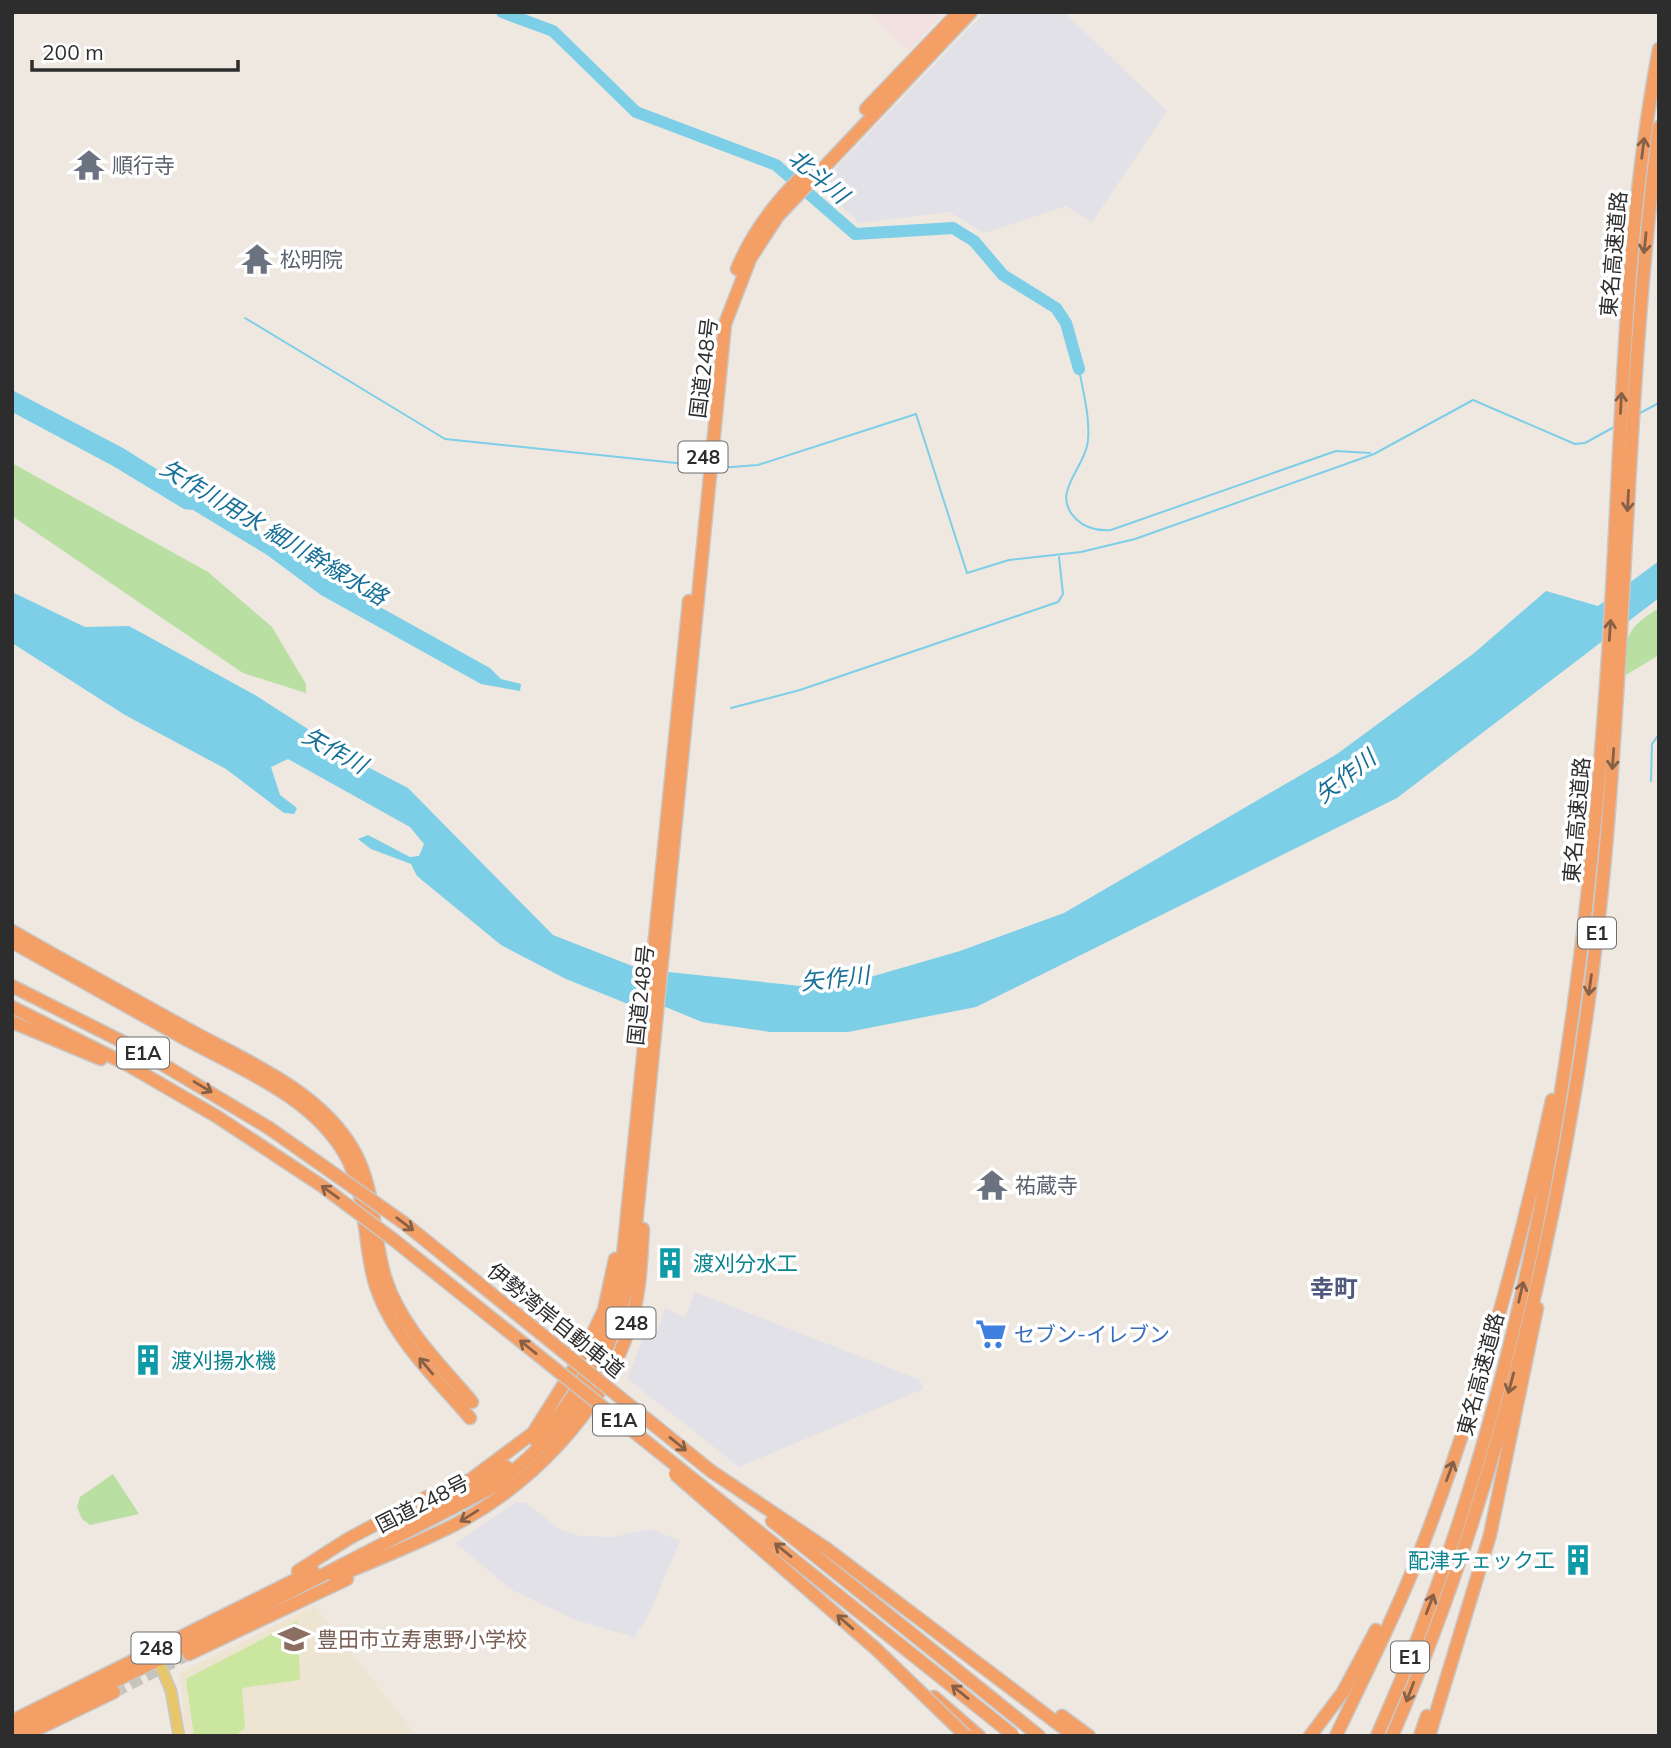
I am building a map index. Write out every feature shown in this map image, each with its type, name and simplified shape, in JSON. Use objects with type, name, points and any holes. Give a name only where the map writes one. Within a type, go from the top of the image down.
[{"type":"highway","name":"国道248号","points":[[627,1266],[621,1217],[627,1212],[725,324],[750,259],[799,185],[959,12]]},
{"type":"highway","name":"国道248号","points":[[799,185],[971,12]]},
{"type":"highway","name":"東名高速道路","points":[[1484,1455],[1548,1172],[1579,980],[1605,698],[1646,124],[1659,49]]},
{"type":"highway","name":"東名高速道路","points":[[1392,1736],[1446,1580],[1527,1318],[1560,1173],[1577,1079],[1599,917],[1618,691],[1633,312],[1659,127]]},
{"type":"highway","name":"国道248号","points":[[12,1731],[158,1660],[288,1593],[311,1576],[452,1506],[519,1457],[570,1407],[611,1345],[627,1266],[640,1178],[678,745]]},
{"type":"highway","points":[[12,931],[279,1079],[320,1108],[348,1141],[362,1166],[371,1195],[375,1260]]},
{"type":"highway","points":[[12,942],[273,1087],[314,1115],[332,1135],[352,1169],[362,1199],[385,1308],[401,1335],[470,1419]]},
{"type":"highway","points":[[12,978],[137,1049]]},
{"type":"highway","points":[[1336,1736],[1410,1576],[1461,1440],[1524,1228],[1579,980]]},
{"type":"highway","name":"伊勢湾岸自動車道","points":[[12,986],[137,1049],[269,1128],[414,1231],[1039,1736]]},
{"type":"highway","name":"伊勢湾岸自動車道","points":[[12,1007],[181,1095],[332,1194],[1014,1735]]},
{"type":"highway","points":[[12,1022],[181,1095]]},
{"type":"highway","points":[[1429,1736],[1467,1611],[1507,1461],[1530,1351],[1560,1173]]},
{"type":"highway","name":"248","points":[[12,1721],[240,1607],[311,1576],[399,1551],[454,1525],[496,1499],[525,1477],[583,1416],[621,1350],[635,1310],[627,1266]]},
{"type":"highway","name":"248","points":[[311,1576],[348,1539],[425,1498],[470,1480],[533,1433],[583,1354],[627,1266]]},
{"type":"highway","points":[[379,1278],[411,1329],[472,1402]]},
{"type":"highway","points":[[552,1366],[979,1736]]},
{"type":"highway","points":[[711,1471],[827,1549],[1074,1736]]},
{"type":"highway","points":[[1310,1736],[1330,1712],[1356,1671],[1434,1514]]},
{"type":"highway","name":"248","points":[[189,1654],[314,1595],[311,1576]]},
{"type":"highway","name":"東名高速道路","points":[[1377,1736],[1446,1580]]},
{"type":"highway","points":[[1420,1736],[1467,1611]]},
{"type":"highway","points":[[876,1649],[966,1736]]},
{"type":"highway","points":[[969,1654],[1089,1736]]},
{"type":"highway","points":[[23,1736],[114,1692]]},
{"type":"main road","points":[[158,1660],[171,1691],[179,1736]]},
{"type":"shaded area","points":[[868,12],[944,12],[909,50]]},
{"type":"shaded area","points":[[985,12],[1064,12],[1167,111],[1092,222],[1066,206],[984,233],[949,212],[859,223],[820,185]]},
{"type":"shaded area","points":[[695,1292],[920,1380],[923,1389],[739,1467],[627,1378],[646,1331],[656,1336],[665,1308],[685,1318]]},
{"type":"shaded area","points":[[516,1502],[526,1503],[560,1530],[580,1536],[613,1537],[651,1529],[680,1541],[648,1616],[634,1637],[576,1620],[512,1590],[456,1543]]},
{"type":"shaded area","name":"豊田市立寿恵野小学校","points":[[315,1606],[417,1736],[185,1736],[180,1673]]},
{"type":"green space","points":[[12,463],[208,572],[272,627],[306,684],[306,693],[243,673],[12,516]]},
{"type":"green space","points":[[1659,608],[1659,655],[1626,675],[1625,651],[1629,634],[1640,621]]},
{"type":"green space","points":[[113,1474],[139,1514],[90,1525],[82,1519],[77,1507],[80,1497]]},
{"type":"green space","points":[[297,1621],[300,1680],[242,1688],[245,1728],[235,1736],[194,1736],[186,1679]]},
{"type":"water","name":"矢作川用水 細川幹線水路","points":[[12,390],[123,448],[351,591],[490,668],[501,679],[521,684],[520,691],[481,684],[321,595],[267,555],[193,510],[184,509],[113,466],[12,412]]},
{"type":"water","name":"矢作川","points":[[1659,561],[1659,598],[1397,798],[976,1007],[848,1032],[770,1032],[702,1022],[639,996],[628,1004],[566,979],[501,945],[417,876],[411,864],[371,849],[358,839],[368,835],[410,857],[419,856],[424,844],[410,827],[288,759],[271,767],[280,795],[297,808],[294,814],[284,813],[226,769],[125,715],[12,643],[12,592],[85,627],[129,626],[255,695],[364,765],[408,788],[553,935],[640,969],[829,989],[960,951],[1064,913],[1337,754],[1473,654],[1546,591],[1598,606]]},
{"type":"waterway","name":"北斗川","points":[[502,12],[553,31],[636,112],[776,165],[855,234],[953,228],[974,241],[1003,275],[1056,308],[1066,323],[1079,369]]},
{"type":"waterway","points":[[245,318],[445,439],[705,466]]},
{"type":"waterway","points":[[1079,369],[1087,413],[1088,440],[1067,490],[1066,500],[1076,519],[1092,528],[1111,530],[1336,451],[1370,453]]},
{"type":"waterway","points":[[718,468],[758,465],[916,414],[967,573],[1009,560],[1081,552],[1135,539],[1374,454],[1473,400],[1575,444],[1585,443],[1616,426]]},
{"type":"waterway","points":[[1640,413],[1659,403]]},
{"type":"waterway","points":[[731,708],[800,690],[1058,602],[1063,594],[1059,557]]},
{"type":"waterway","points":[[1651,781],[1652,744],[1659,734]]},
{"type":"tunnel","points":[[114,1692],[189,1654]]},
{"type":"place","name":"順行寺","points":[[89,165]]},
{"type":"place","name":"松明院","points":[[257,259]]},
{"type":"place","name":"祐蔵寺","points":[[992,1185]]},
{"type":"place","name":"渡刈分水工","points":[[670,1263]]},
{"type":"place","name":"セブン-イレブン","points":[[991,1334]]},
{"type":"place","name":"渡刈揚水機","points":[[148,1360]]},
{"type":"place","name":"配津チェック工","points":[[1578,1560]]},
{"type":"place","name":"豊田市立寿恵野小学校","points":[[294,1639]]},
{"type":"district","name":"幸町","points":[[1334,1288]]}]
